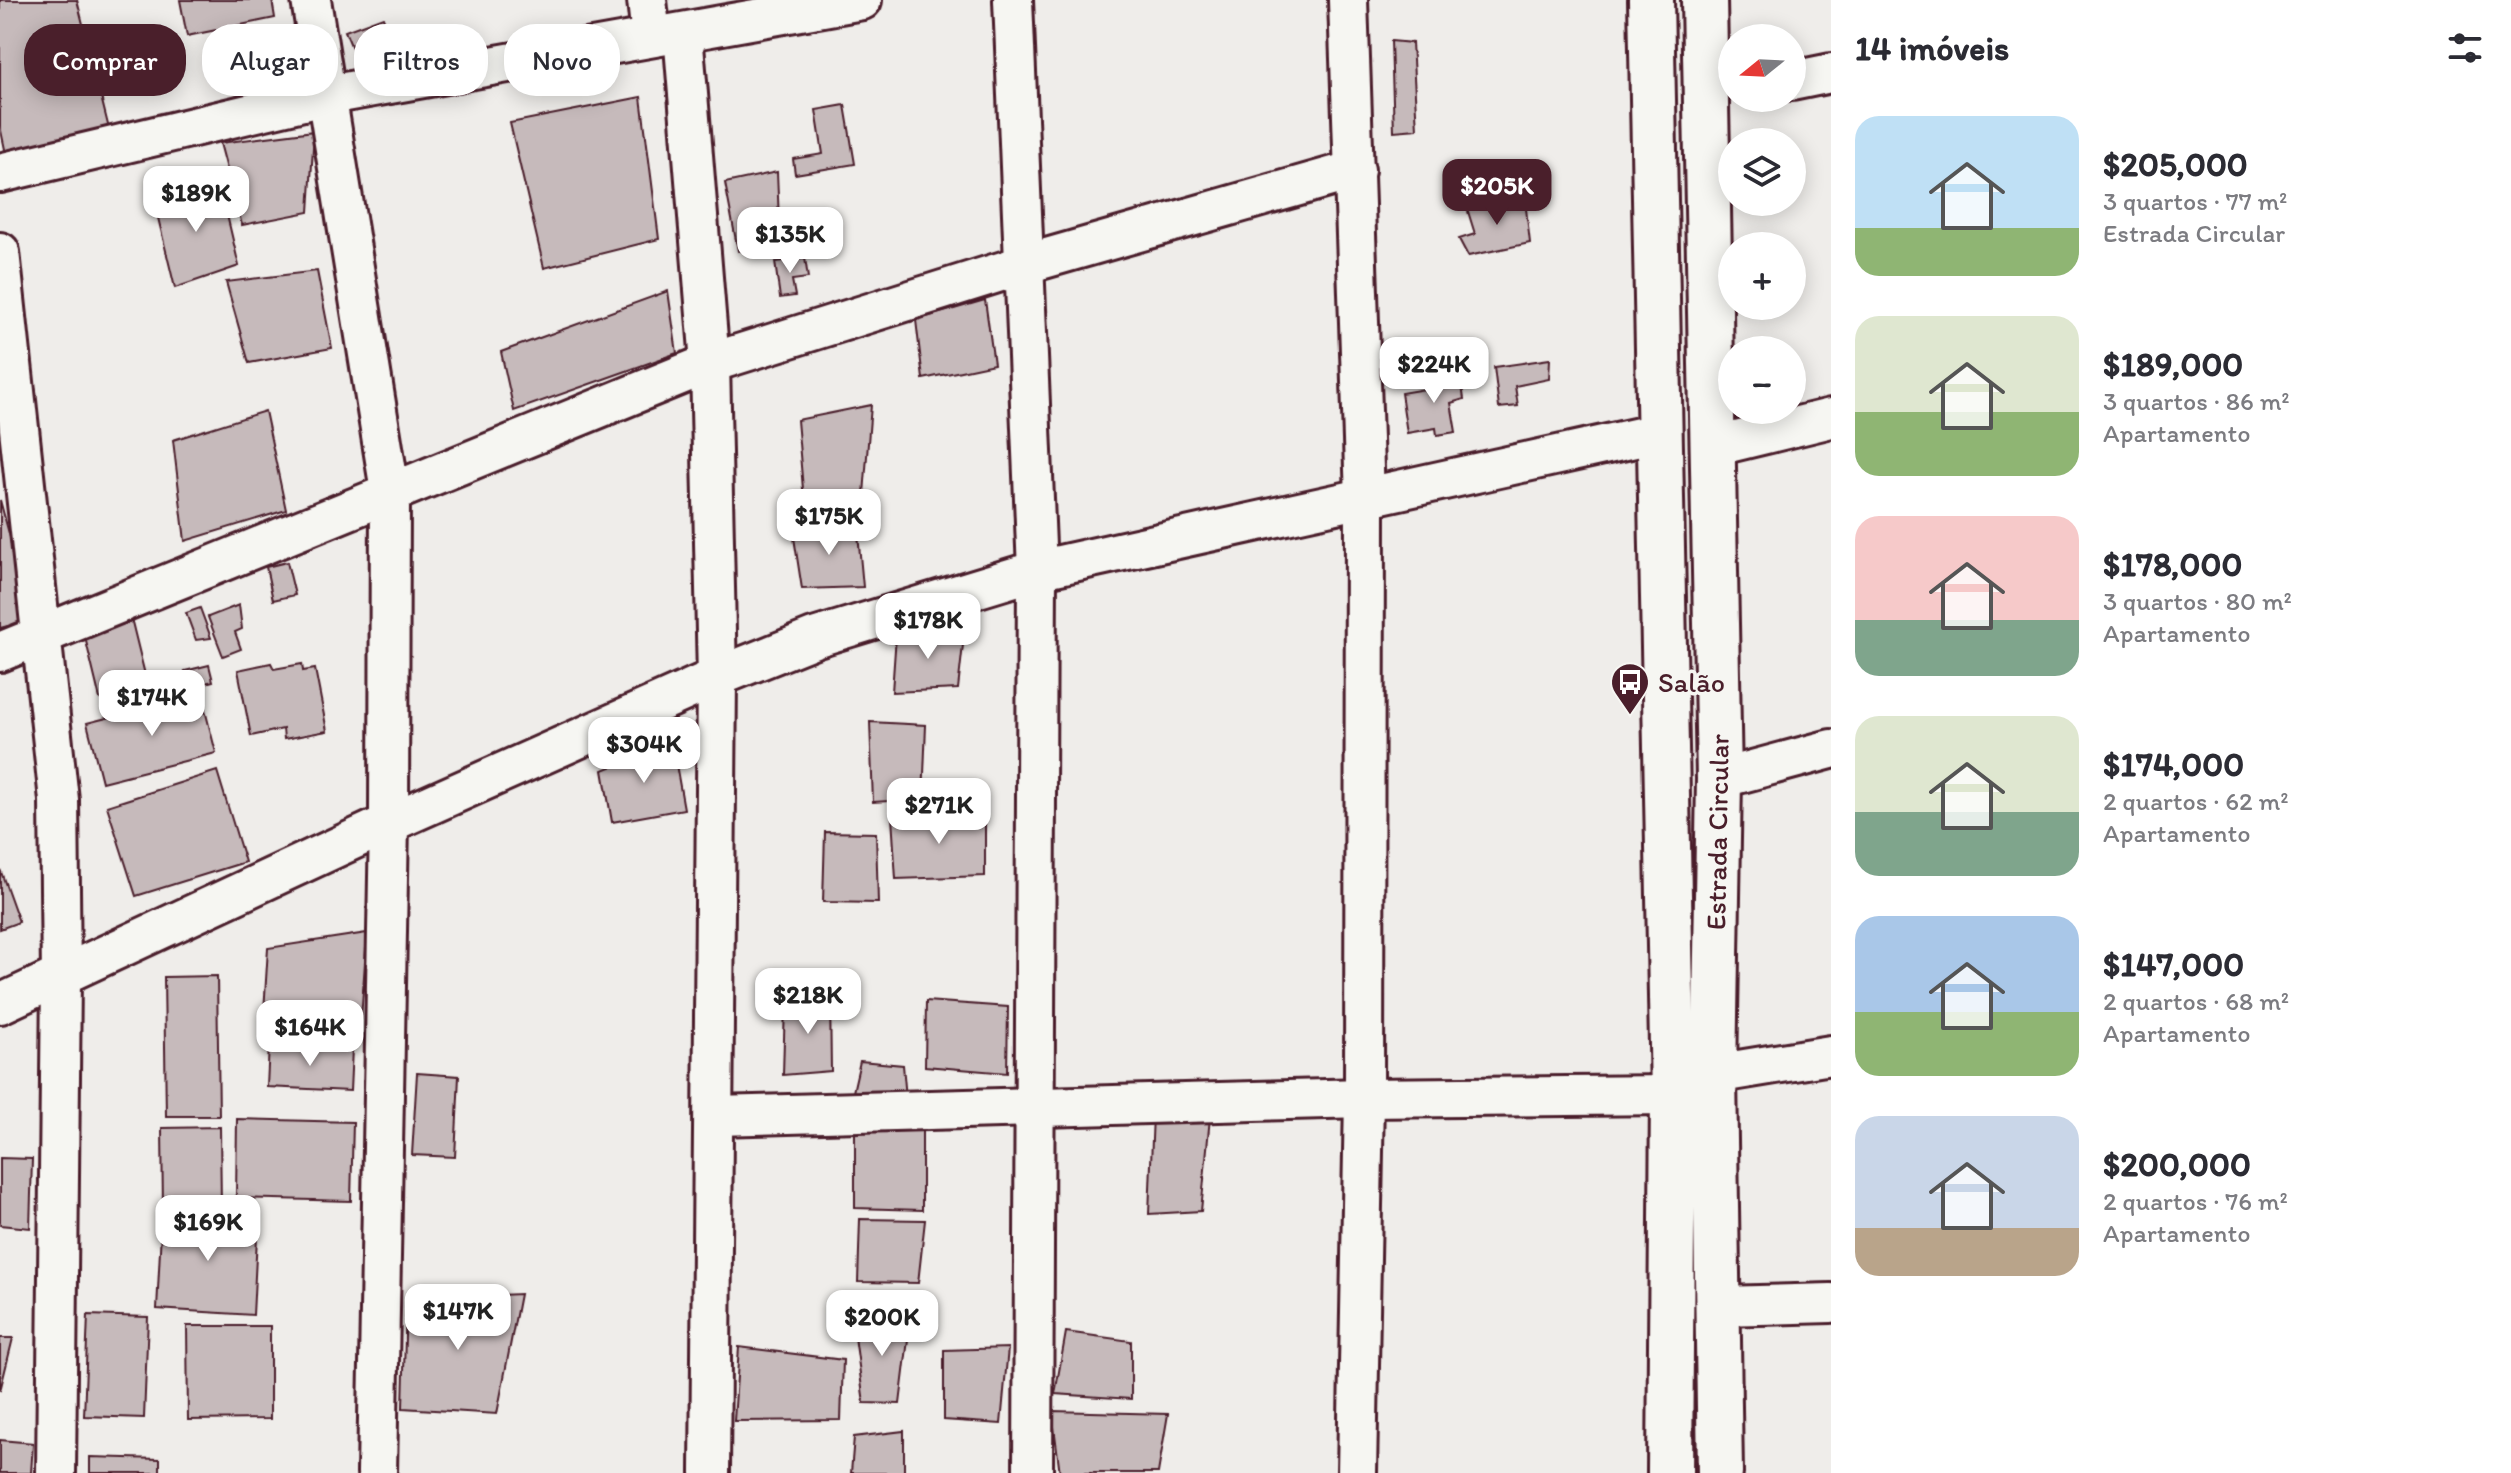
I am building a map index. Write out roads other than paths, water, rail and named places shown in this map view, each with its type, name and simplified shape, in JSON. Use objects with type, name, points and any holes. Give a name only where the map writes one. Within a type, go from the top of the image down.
[{"type":"main road","points":[[1651,0],[1673,1095],[1670,1473]]},
{"type":"main road","name":"Estrada Circular","points":[[1704,0],[1718,85]]},
{"type":"main road","name":"Estrada Circular","points":[[1720,112],[1712,447],[1719,779],[1714,1074],[1720,1306],[1720,1473]]},
{"type":"street","points":[[311,0],[315,24]]},
{"type":"street","points":[[338,93],[660,23],[862,0]]},
{"type":"street","points":[[1013,0],[1037,570],[1033,1473]]},
{"type":"street","points":[[1348,0],[1365,498],[1364,1098],[1357,1473]]},
{"type":"street","points":[[660,23],[710,363],[717,677],[710,1473]]},
{"type":"street","points":[[1806,78],[1831,73]]},
{"type":"street","points":[[0,173],[324,96]]},
{"type":"street","points":[[328,96],[390,491],[389,823],[377,1473]]},
{"type":"street","points":[[0,652],[710,363],[1026,264],[1355,170]]},
{"type":"street","points":[[0,252],[6,364],[43,636],[59,800],[61,978],[56,1473]]},
{"type":"street","points":[[1712,447],[1831,418]]},
{"type":"street","points":[[0,1004],[389,823],[717,677],[814,638],[1037,570],[1662,432]]},
{"type":"street","points":[[1719,779],[1831,749]]},
{"type":"street","points":[[1714,1074],[1831,1055]]},
{"type":"street","points":[[715,1116],[1364,1098],[1673,1095]]},
{"type":"street","points":[[1720,1306],[1831,1303]]},
{"type":"place","name":"Salão","points":[[1630,716]]}]
